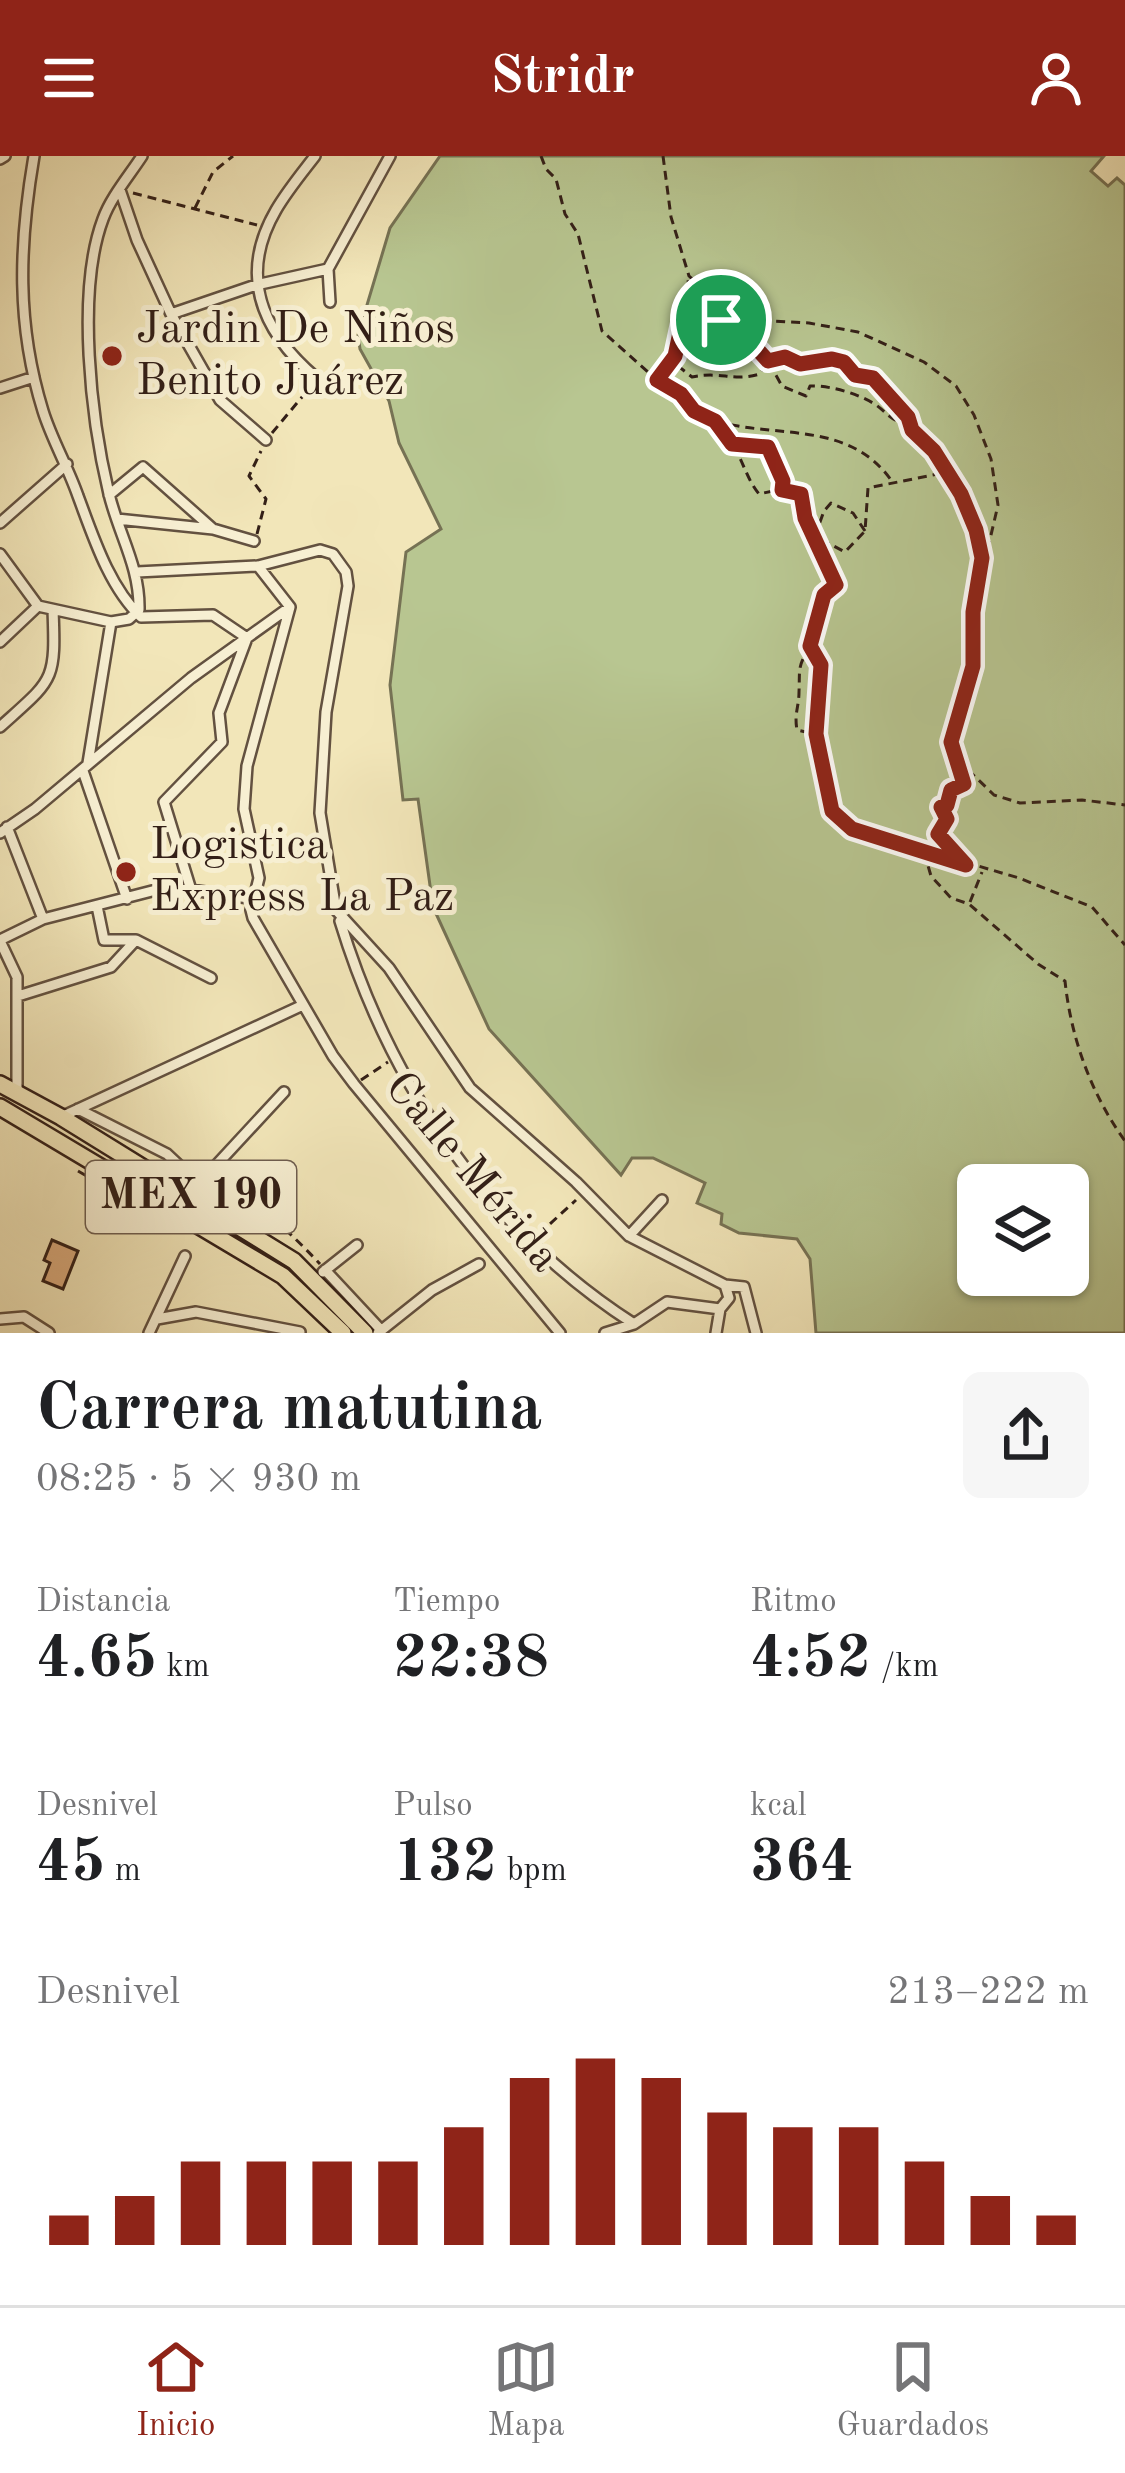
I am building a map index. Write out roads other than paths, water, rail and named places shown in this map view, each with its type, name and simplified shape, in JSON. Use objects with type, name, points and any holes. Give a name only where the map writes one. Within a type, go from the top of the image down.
[{"type":"main road","name":"MEX 190","points":[[0,1084],[194,1190],[320,1275],[375,1332]]},
{"type":"main road","name":"MEX 190","points":[[0,1107],[283,1276],[343,1333]]},
{"type":"street","points":[[34,156],[22,226],[22,304],[44,416],[67,464],[98,552],[136,614],[146,618],[213,615],[247,638]]},
{"type":"street","points":[[136,614],[137,572],[109,495],[91,374],[90,267],[104,215],[142,156]]},
{"type":"street","points":[[315,156],[275,210],[258,253],[256,285],[278,338],[329,388]]},
{"type":"street","points":[[330,302],[328,268],[390,156]]},
{"type":"street","points":[[120,189],[171,314],[220,400],[266,440]]},
{"type":"street","points":[[171,314],[256,285],[328,268]]},
{"type":"street","points":[[0,388],[34,377]]},
{"type":"street","points":[[0,523],[67,464]]},
{"type":"street","points":[[109,495],[143,467],[213,529]]},
{"type":"street","points":[[117,519],[213,529],[254,541]]},
{"type":"street","points":[[137,572],[258,566],[320,550],[333,554],[346,572],[347,603],[326,712],[320,813],[337,910],[360,988],[454,1158],[529,1244],[583,1291],[634,1324]]},
{"type":"street","points":[[0,554],[38,606],[111,622],[136,614]]},
{"type":"street","points":[[43,919],[4,830],[191,678],[290,607],[258,566]]},
{"type":"street","points":[[0,642],[38,606]]},
{"type":"street","name":"Calle Mérida","points":[[290,607],[247,766],[244,809],[259,878],[253,918],[333,1056],[560,1333]]},
{"type":"street","points":[[0,727],[56,667],[53,610]]},
{"type":"street","points":[[111,622],[85,767],[128,899]]},
{"type":"street","points":[[191,890],[164,802],[222,742],[219,712],[247,638]]},
{"type":"street","points":[[17,1094],[17,977],[0,940],[43,919],[152,891],[191,890],[256,899]]},
{"type":"street","points":[[97,906],[104,940],[136,940],[211,978]]},
{"type":"street","points":[[337,910],[389,968],[470,1088],[629,1236],[724,1285],[744,1287],[756,1333]]},
{"type":"street","points":[[18,996],[111,967],[136,940]]},
{"type":"street","points":[[61,1118],[303,1005]]},
{"type":"street","points":[[78,1109],[167,1154],[194,1190],[284,1092]]},
{"type":"street","points":[[629,1236],[662,1200]]},
{"type":"street","points":[[320,1275],[357,1245]]},
{"type":"street","points":[[148,1333],[185,1256]]},
{"type":"street","points":[[375,1332],[432,1290],[479,1264]]},
{"type":"street","points":[[716,1333],[720,1309],[729,1298],[724,1285]]},
{"type":"street","points":[[605,1333],[634,1324],[667,1302],[720,1309]]},
{"type":"street","points":[[157,1319],[196,1312],[300,1332]]},
{"type":"street","points":[[0,1319],[24,1317],[49,1333]]},
{"type":"place","name":"Jardin De Niños Benito Juárez","points":[[112,356]]},
{"type":"place","name":"Logistica Express La Paz","points":[[126,872]]}]
